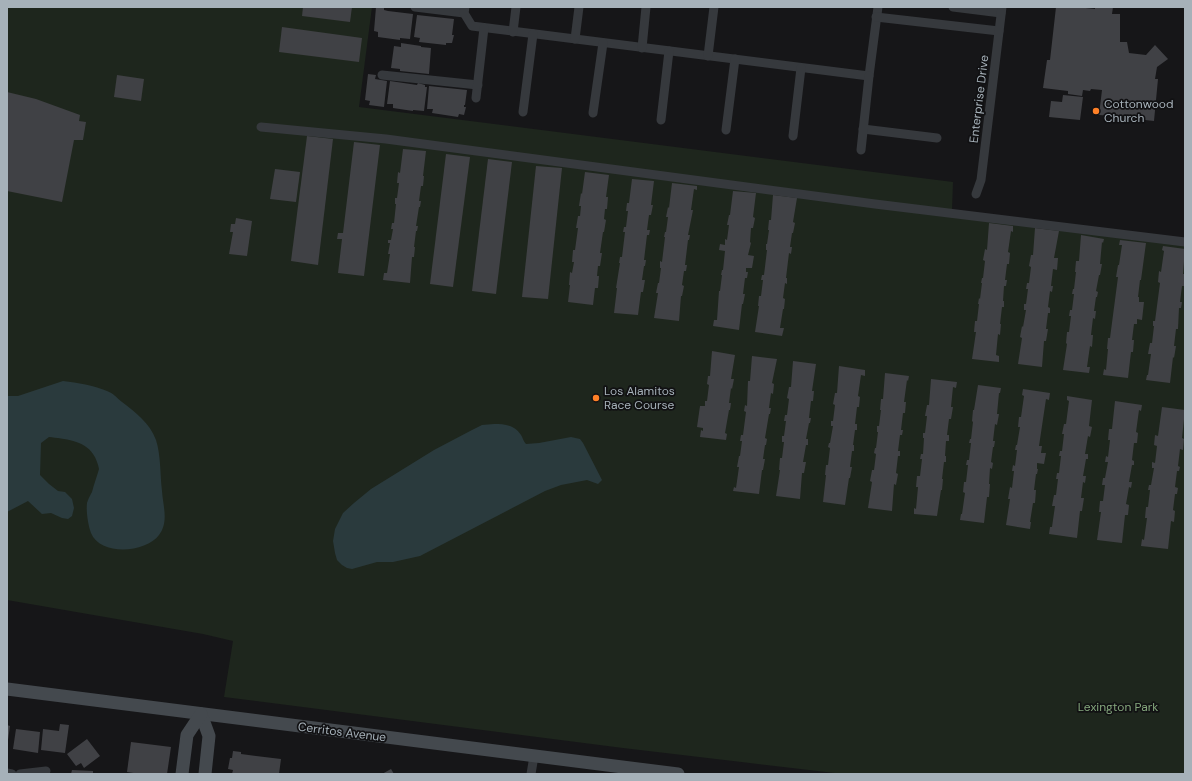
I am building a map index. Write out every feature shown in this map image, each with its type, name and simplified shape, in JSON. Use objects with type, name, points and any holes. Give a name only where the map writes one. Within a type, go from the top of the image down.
[{"type":"main road","name":"Cerritos Avenue","points":[[7,688],[678,774]]},
{"type":"main road","points":[[182,774],[187,735],[201,714]]},
{"type":"main road","points":[[201,714],[210,736],[205,774]]},
{"type":"street","points":[[415,7],[465,10],[472,26],[484,28],[869,76]]},
{"type":"street","points":[[513,32],[516,7]]},
{"type":"street","points":[[575,39],[579,7]]},
{"type":"street","points":[[642,48],[646,7]]},
{"type":"street","points":[[708,56],[714,7]]},
{"type":"street","points":[[861,150],[878,7]]},
{"type":"street","points":[[953,7],[1002,10]]},
{"type":"street","name":"Enterprise Drive","points":[[976,194],[981,180],[1002,10]]},
{"type":"street","points":[[876,17],[999,31]]},
{"type":"street","points":[[476,98],[484,28]]},
{"type":"street","points":[[523,112],[533,34]]},
{"type":"street","points":[[593,113],[603,43]]},
{"type":"street","points":[[661,120],[669,51]]},
{"type":"street","points":[[726,130],[735,59]]},
{"type":"street","points":[[793,136],[801,68]]},
{"type":"street","points":[[382,75],[478,85]]},
{"type":"street","points":[[261,127],[386,139],[875,204],[1185,242]]},
{"type":"street","points":[[863,129],[937,138]]},
{"type":"street","points":[[531,774],[534,756]]},
{"type":"street","points":[[20,774],[46,771]]},
{"type":"street","points":[[7,773],[12,774]]},
{"type":"green space","name":"Los Alamitos Race Course","points":[[7,7],[372,7],[359,107],[953,182],[952,210],[1185,239],[1185,774],[843,774],[623,748],[224,697],[233,641],[203,634],[7,600]]},
{"type":"shaded area","points":[[63,381],[80,383],[111,393],[142,418],[150,428],[156,440],[159,452],[165,519],[159,535],[153,541],[144,546],[124,549],[104,546],[96,540],[91,533],[87,502],[92,492],[99,469],[95,457],[89,449],[73,441],[49,437],[41,443],[40,475],[58,491],[65,492],[72,499],[74,508],[72,516],[68,519],[51,513],[42,514],[28,501],[7,512],[7,396],[18,396]]},
{"type":"shaded area","points":[[482,425],[505,425],[516,429],[526,444],[571,437],[580,439],[602,480],[598,484],[587,480],[561,485],[545,491],[420,556],[393,562],[377,562],[352,569],[342,565],[337,560],[333,541],[335,529],[343,513],[354,503],[371,489],[434,450]]},
{"type":"building","points":[[303,7],[352,7],[350,22],[302,16]]},
{"type":"building","points":[[376,7],[384,7],[384,10],[388,11],[413,14],[410,39],[400,38],[400,40],[378,37],[378,32],[374,31]]},
{"type":"building","points":[[1056,7],[1095,9],[1095,7],[1113,7],[1112,14],[1120,14],[1120,42],[1127,42],[1129,53],[1146,55],[1155,45],[1168,59],[1157,67],[1155,79],[1158,79],[1154,121],[1136,119],[1136,121],[1114,118],[1114,116],[1099,115],[1102,90],[1083,90],[1082,96],[1068,94],[1068,91],[1043,88],[1047,60],[1050,60]]},
{"type":"building","points":[[417,15],[454,19],[452,35],[454,35],[452,43],[446,43],[446,45],[419,42],[420,38],[414,37]]},
{"type":"building","points":[[282,27],[362,38],[359,62],[279,52]]},
{"type":"building","points":[[401,43],[431,48],[429,74],[400,71],[400,69],[391,68],[394,46],[401,47]]},
{"type":"building","points":[[368,74],[376,75],[375,79],[387,81],[384,107],[369,105],[370,101],[365,100]]},
{"type":"building","points":[[117,75],[144,79],[141,101],[114,97]]},
{"type":"building","points":[[390,81],[425,85],[425,87],[427,87],[424,111],[393,108],[393,104],[387,104]]},
{"type":"building","points":[[429,86],[467,90],[464,115],[459,114],[458,117],[432,113],[433,109],[427,109]]},
{"type":"building","points":[[7,92],[36,99],[80,115],[79,121],[86,122],[83,140],[74,140],[62,202],[7,191]]},
{"type":"building","points":[[1063,95],[1083,97],[1080,120],[1049,117],[1051,101],[1062,102]]},
{"type":"building","points":[[307,136],[333,139],[318,265],[291,261]]},
{"type":"building","points":[[354,142],[380,145],[364,276],[338,273],[342,239],[337,239],[338,233],[343,233]]},
{"type":"building","points":[[403,149],[426,151],[423,186],[421,186],[419,201],[421,201],[416,226],[418,226],[416,231],[414,257],[412,257],[410,283],[383,280],[384,273],[387,273],[390,254],[388,254],[390,243],[388,243],[388,240],[391,240],[393,229],[391,229],[392,223],[394,223],[396,204],[395,198],[397,198],[399,183],[397,183],[398,172],[400,173]]},
{"type":"building","points":[[446,154],[470,157],[453,287],[430,284]]},
{"type":"building","points":[[488,159],[512,162],[496,294],[472,291]]},
{"type":"building","points":[[536,166],[562,168],[548,299],[522,297]]},
{"type":"building","points":[[275,169],[300,172],[296,202],[270,199]]},
{"type":"building","points":[[585,172],[609,175],[606,197],[608,197],[607,209],[605,209],[604,219],[606,220],[600,253],[602,253],[600,266],[598,266],[597,276],[599,276],[598,288],[595,288],[593,305],[568,302],[570,272],[572,273],[574,262],[572,262],[573,250],[575,250],[578,228],[576,228],[578,216],[580,216],[581,206],[579,206]]},
{"type":"building","points":[[632,179],[654,181],[651,205],[653,205],[651,215],[649,215],[647,230],[650,230],[649,235],[647,235],[644,260],[646,260],[642,280],[645,280],[643,292],[641,292],[638,315],[614,313],[619,263],[620,257],[622,257],[625,232],[623,232],[624,227],[626,227],[628,211],[626,211],[627,203],[629,203]]},
{"type":"building","points":[[672,183],[697,186],[697,190],[694,189],[691,210],[693,210],[688,235],[690,235],[685,265],[687,265],[686,271],[684,271],[682,285],[684,286],[681,296],[679,321],[654,318],[658,293],[656,293],[661,268],[660,261],[662,262],[664,237],[668,217],[666,217],[668,207],[669,208]]},
{"type":"building","points":[[733,191],[756,193],[753,217],[755,218],[753,228],[751,228],[751,243],[748,255],[754,256],[752,268],[746,268],[746,272],[748,272],[747,278],[745,278],[743,294],[745,294],[742,304],[739,330],[713,326],[714,320],[717,320],[719,291],[725,251],[719,250],[720,244],[725,245],[725,239],[727,240],[729,225],[727,225],[730,215]]},
{"type":"building","points":[[773,195],[797,198],[793,222],[795,223],[790,247],[792,247],[791,254],[789,253],[786,278],[787,284],[785,283],[783,298],[785,299],[784,309],[780,328],[784,328],[782,336],[755,332],[759,296],[761,296],[763,280],[761,280],[762,275],[764,275],[767,250],[766,244],[769,230],[769,220],[771,220]]},
{"type":"building","points":[[236,218],[252,221],[247,256],[229,254],[233,232],[230,232],[231,224],[235,224]]},
{"type":"building","points":[[989,223],[1013,226],[1008,252],[1010,253],[1009,264],[1007,264],[1005,280],[1007,280],[1006,286],[1004,286],[1004,307],[1002,307],[1000,335],[998,334],[996,355],[999,356],[999,362],[972,359],[976,332],[974,332],[975,321],[977,321],[978,304],[985,261],[983,260],[985,249],[987,250]]},
{"type":"building","points":[[1035,228],[1059,231],[1054,258],[1058,258],[1057,270],[1053,269],[1051,286],[1053,286],[1052,292],[1050,291],[1048,307],[1050,308],[1050,313],[1048,313],[1046,329],[1048,329],[1046,341],[1044,341],[1042,367],[1018,364],[1022,338],[1020,337],[1026,310],[1024,310],[1024,304],[1026,304],[1028,289],[1026,289],[1027,283],[1029,283],[1031,267],[1029,266],[1031,255],[1033,255]]},
{"type":"building","points":[[1081,235],[1104,239],[1103,243],[1102,242],[1100,264],[1102,264],[1096,291],[1098,292],[1094,311],[1096,311],[1095,319],[1093,318],[1091,335],[1093,335],[1092,347],[1090,346],[1087,367],[1090,367],[1089,373],[1063,370],[1067,344],[1067,332],[1069,332],[1071,316],[1069,316],[1070,310],[1072,310],[1074,294],[1072,294],[1074,289],[1076,261],[1079,261]]},
{"type":"building","points":[[1120,240],[1146,243],[1138,297],[1139,302],[1144,302],[1142,320],[1137,319],[1137,324],[1134,324],[1132,340],[1134,340],[1133,352],[1131,352],[1128,378],[1103,375],[1104,369],[1106,370],[1108,338],[1110,338],[1118,277],[1116,277],[1122,245],[1119,245]]},
{"type":"building","points":[[1163,246],[1185,249],[1183,274],[1185,274],[1185,281],[1184,286],[1182,286],[1180,302],[1182,302],[1181,308],[1179,308],[1178,329],[1176,329],[1174,346],[1176,346],[1174,358],[1173,357],[1170,383],[1146,380],[1151,354],[1148,354],[1150,343],[1152,343],[1154,326],[1153,321],[1155,321],[1160,283],[1158,282],[1159,271],[1161,272],[1164,251],[1162,250]]},
{"type":"building","points":[[712,351],[735,355],[731,379],[734,379],[729,403],[731,403],[725,433],[727,434],[726,440],[700,437],[701,430],[703,431],[703,428],[697,427],[700,406],[705,406],[705,401],[707,401],[709,385],[707,384],[708,376],[710,376]]},
{"type":"building","points":[[752,356],[777,359],[772,383],[774,384],[773,394],[771,393],[769,408],[771,408],[765,438],[767,439],[763,459],[765,459],[759,494],[733,491],[734,487],[736,488],[739,467],[737,467],[742,441],[740,441],[741,435],[743,435],[746,412],[744,411],[745,405],[747,406],[748,381],[750,381]]},
{"type":"building","points":[[793,361],[816,364],[812,391],[814,391],[813,401],[811,401],[809,418],[811,418],[806,439],[808,439],[808,445],[806,445],[803,462],[806,462],[804,473],[802,473],[800,499],[776,496],[780,470],[780,458],[782,458],[784,442],[782,442],[782,436],[784,436],[786,421],[784,421],[785,415],[787,415],[789,399],[787,398],[789,387],[791,387]]},
{"type":"building","points":[[839,366],[865,370],[865,376],[861,375],[858,396],[860,397],[859,407],[857,407],[855,424],[857,424],[857,430],[855,430],[853,445],[854,451],[852,451],[850,467],[852,467],[845,505],[823,502],[826,465],[828,465],[830,448],[828,447],[833,426],[831,426],[831,421],[833,421],[835,405],[833,404],[835,393],[837,393]]},
{"type":"building","points":[[885,373],[909,376],[908,381],[907,380],[904,402],[906,402],[905,413],[903,413],[901,430],[903,430],[902,435],[900,435],[898,451],[900,451],[900,456],[898,456],[896,473],[898,474],[896,485],[894,484],[892,511],[868,508],[872,482],[870,481],[872,470],[874,470],[876,454],[874,453],[878,432],[877,426],[879,426]]},
{"type":"building","points":[[931,379],[957,382],[956,388],[953,387],[951,407],[953,407],[951,419],[949,419],[947,435],[949,435],[949,441],[946,441],[946,462],[944,462],[942,490],[937,516],[914,514],[914,508],[916,509],[918,487],[916,487],[917,476],[920,476],[922,459],[920,459],[921,454],[923,454],[923,433],[925,433],[927,416],[925,416],[927,405],[929,405]]},
{"type":"building","points":[[978,385],[1001,388],[999,393],[997,414],[999,414],[997,425],[995,424],[993,441],[995,441],[991,462],[993,463],[992,469],[990,468],[989,497],[987,497],[984,523],[960,520],[965,493],[963,492],[968,465],[966,465],[967,460],[969,460],[971,443],[969,443],[971,439],[973,410]]},
{"type":"building","points":[[1023,389],[1050,393],[1049,400],[1046,399],[1039,446],[1042,446],[1041,453],[1046,453],[1044,464],[1037,463],[1038,469],[1034,490],[1036,490],[1035,503],[1033,503],[1030,529],[1006,525],[1010,499],[1008,499],[1010,487],[1012,488],[1014,471],[1012,471],[1013,465],[1015,466],[1017,450],[1015,450],[1020,427],[1018,427],[1019,417],[1021,417],[1024,396],[1022,395]]},
{"type":"building","points":[[1067,396],[1092,400],[1089,426],[1092,427],[1090,437],[1088,436],[1085,454],[1088,454],[1088,459],[1086,459],[1083,476],[1086,476],[1085,483],[1083,482],[1081,498],[1084,498],[1082,511],[1080,511],[1077,538],[1049,534],[1050,527],[1052,527],[1055,506],[1052,506],[1054,495],[1056,495],[1058,479],[1056,479],[1057,473],[1059,473],[1061,456],[1059,456],[1060,451],[1062,451],[1064,434],[1062,434],[1064,424],[1066,424],[1069,401],[1067,400]]},
{"type":"building","points":[[1115,401],[1142,405],[1141,411],[1139,410],[1136,432],[1138,433],[1137,443],[1134,443],[1132,460],[1134,461],[1134,465],[1132,465],[1129,482],[1132,482],[1131,488],[1129,487],[1126,504],[1129,505],[1128,515],[1125,515],[1122,543],[1097,540],[1101,512],[1099,512],[1100,501],[1103,501],[1105,485],[1102,485],[1108,462],[1105,462],[1106,456],[1108,457],[1110,440],[1108,440],[1109,429],[1112,429]]},
{"type":"building","points":[[1162,407],[1185,410],[1182,438],[1184,439],[1183,450],[1180,449],[1178,466],[1180,467],[1179,471],[1177,471],[1175,487],[1178,488],[1177,494],[1175,494],[1173,510],[1175,511],[1174,522],[1171,521],[1168,549],[1141,546],[1142,539],[1144,540],[1147,518],[1145,518],[1146,507],[1148,507],[1150,490],[1148,490],[1149,485],[1151,485],[1154,468],[1152,468],[1152,462],[1155,463],[1157,446],[1154,445],[1155,435],[1158,436]]},
{"type":"building","points":[[60,724],[69,725],[65,753],[41,750],[43,729],[59,731]]},
{"type":"building","points":[[7,725],[10,726],[8,740],[7,740]]},
{"type":"building","points":[[16,729],[40,732],[38,753],[13,749]]},
{"type":"building","points":[[87,739],[100,756],[84,768],[81,763],[76,766],[67,754]]},
{"type":"building","points":[[131,742],[171,747],[167,774],[140,774],[127,772]]},
{"type":"building","points":[[233,751],[241,752],[241,754],[281,759],[279,774],[232,774],[233,770],[228,769]]},
{"type":"building","points":[[391,769],[394,774],[382,774]]},
{"type":"building","points":[[72,770],[93,771],[93,774],[71,774]]},
{"type":"place","name":"Cottonwood Church","points":[[1096,111]]},
{"type":"place","name":"Los Alamitos Race Course","points":[[596,398]]},
{"type":"park label","name":"Lexington Park","points":[[1118,707]]}]
